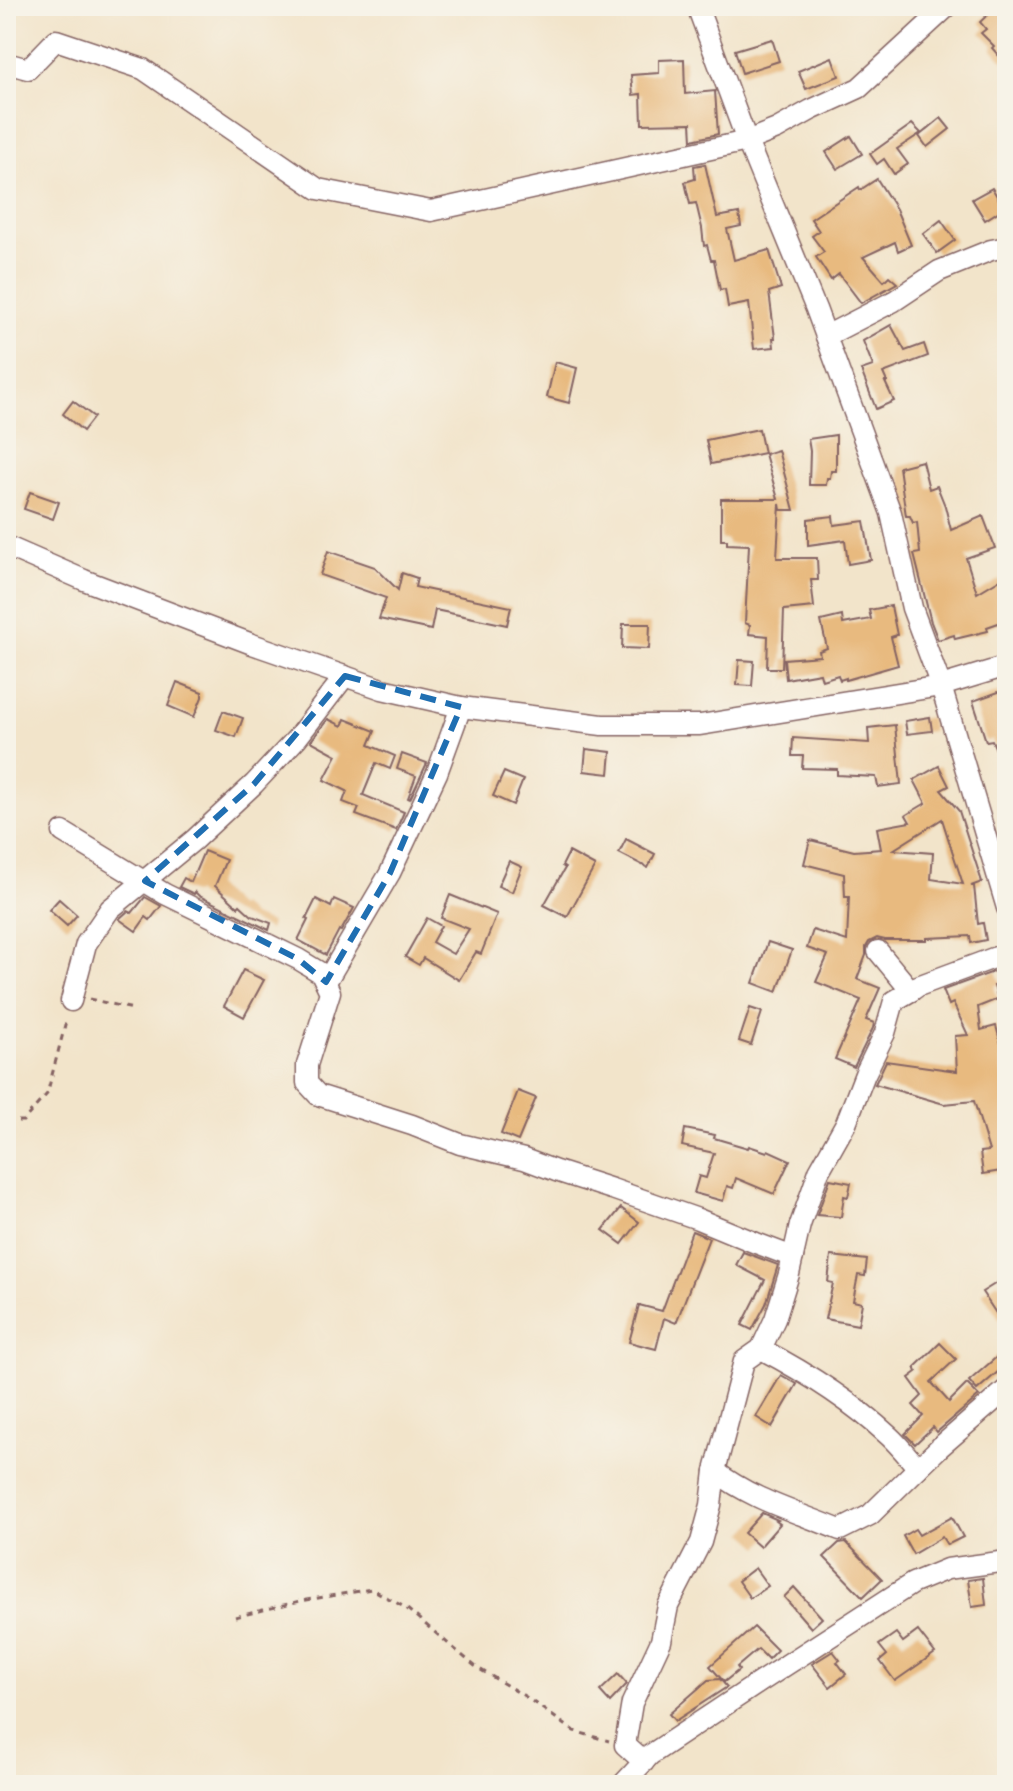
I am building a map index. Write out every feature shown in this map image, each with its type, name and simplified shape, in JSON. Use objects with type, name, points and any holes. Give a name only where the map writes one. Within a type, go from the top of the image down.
[{"type":"street","points":[[697,6],[747,141],[826,336],[891,513],[912,608],[941,686],[1007,908]]},
{"type":"street","points":[[6,63],[28,69],[56,40],[143,69],[318,189],[431,211],[747,141],[859,88],[948,6]]},
{"type":"street","points":[[826,336],[894,301],[939,271],[991,250],[1007,247]]},
{"type":"street","points":[[6,546],[98,586],[382,689],[461,707],[602,725],[700,725],[941,686],[1007,666]]},
{"type":"street","points":[[71,1001],[86,944],[110,909],[254,784],[297,738],[345,676]]},
{"type":"street","points":[[326,982],[390,873],[437,773],[461,707]]},
{"type":"street","points":[[63,832],[204,914],[321,973],[330,992],[307,1065],[307,1083],[318,1095],[460,1144],[524,1159],[612,1189],[793,1257]]},
{"type":"street","points":[[878,951],[911,991]]},
{"type":"street","points":[[644,1762],[625,1745],[632,1703],[661,1641],[668,1606],[701,1542],[711,1505],[715,1471],[744,1361],[761,1349],[775,1319],[800,1225],[819,1171],[846,1123],[885,1033],[894,1001],[918,986],[1007,953]]},
{"type":"street","points":[[761,1349],[830,1389],[890,1437],[918,1468]]},
{"type":"street","points":[[715,1471],[749,1494],[840,1530],[870,1515],[940,1447],[1007,1389]]},
{"type":"street","points":[[622,1785],[650,1755],[913,1583],[947,1569],[1007,1561]]},
{"type":"path","points":[[6,1121],[23,1121],[47,1094],[71,1001],[90,999],[133,1009]]},
{"type":"path","points":[[235,1617],[300,1601],[372,1589],[406,1608],[476,1667],[574,1731],[625,1745]]},
{"type":"highlighted area","points":[[345,676],[461,707],[390,873],[326,982],[298,959],[145,881],[254,784]]},
{"type":"building","points":[[997,6],[1004,6],[1007,10],[1007,65],[981,33],[986,29],[980,22]]},
{"type":"building","points":[[772,39],[779,61],[742,73],[735,50]]},
{"type":"building","points":[[832,57],[839,76],[806,89],[798,71]]},
{"type":"building","points":[[684,59],[685,94],[715,91],[718,134],[692,140],[691,123],[642,124],[641,94],[633,95],[631,75],[659,73],[659,60]]},
{"type":"building","points":[[941,118],[950,129],[927,147],[919,136]]},
{"type":"building","points":[[912,124],[921,133],[897,149],[908,164],[894,174],[884,159],[877,164],[870,154]]},
{"type":"building","points":[[851,136],[862,154],[837,169],[826,152]]},
{"type":"building","points":[[705,164],[717,217],[739,213],[741,226],[727,229],[734,260],[769,250],[781,288],[769,292],[774,347],[754,349],[749,303],[728,307],[725,289],[720,290],[714,260],[711,260],[707,245],[704,246],[696,203],[690,204],[685,182],[695,179],[694,166]]},
{"type":"building","points":[[877,179],[896,209],[911,245],[898,251],[895,242],[863,257],[884,281],[889,276],[897,283],[861,303],[839,274],[831,280],[816,257],[824,252],[812,236],[819,231],[811,219],[859,187],[860,190]]},
{"type":"building","points":[[992,188],[1004,208],[985,220],[972,199]]},
{"type":"building","points":[[941,220],[955,240],[937,253],[923,234]]},
{"type":"building","points":[[891,325],[905,351],[924,344],[928,356],[883,373],[894,401],[876,409],[861,370],[873,366],[863,341]]},
{"type":"building","points":[[555,362],[577,368],[569,403],[547,397]]},
{"type":"building","points":[[73,401],[94,417],[83,431],[63,414]]},
{"type":"building","points":[[759,429],[764,453],[711,464],[706,440]]},
{"type":"building","points":[[836,435],[836,471],[831,471],[826,485],[809,485],[808,439]]},
{"type":"building","points":[[778,450],[794,510],[781,510],[780,504],[777,558],[817,558],[818,580],[811,580],[814,607],[784,610],[782,668],[767,668],[768,636],[749,634],[750,625],[745,623],[749,545],[727,544],[727,540],[721,540],[721,499],[778,499],[765,454]]},
{"type":"building","points":[[922,461],[929,489],[937,486],[951,530],[983,516],[995,548],[966,558],[977,593],[1007,575],[1007,620],[987,627],[988,631],[938,640],[931,622],[914,554],[920,553],[917,522],[913,523],[910,516],[906,516],[899,467]]},
{"type":"building","points":[[30,492],[59,502],[53,519],[24,509]]},
{"type":"building","points":[[833,516],[834,525],[864,521],[871,560],[848,564],[845,540],[808,545],[808,519]]},
{"type":"building","points":[[328,551],[375,567],[398,590],[402,573],[417,578],[415,587],[511,607],[507,625],[435,610],[431,630],[379,619],[386,598],[320,575]]},
{"type":"building","points":[[891,606],[897,635],[891,637],[898,665],[846,680],[840,680],[838,675],[822,680],[820,673],[786,679],[784,659],[820,656],[819,651],[827,648],[821,621],[842,616],[843,624],[871,619],[869,610]]},
{"type":"building","points":[[623,624],[650,624],[649,649],[622,648]]},
{"type":"building","points":[[739,660],[754,661],[752,686],[737,685]]},
{"type":"building","points":[[177,682],[202,692],[194,717],[168,706]]},
{"type":"building","points":[[1007,689],[1007,776],[992,740],[986,741],[973,701]]},
{"type":"building","points":[[223,711],[243,718],[236,737],[216,730]]},
{"type":"building","points":[[930,717],[932,731],[907,734],[905,721]]},
{"type":"building","points":[[328,719],[342,726],[345,719],[375,731],[369,745],[395,756],[390,769],[376,763],[363,795],[404,812],[396,830],[356,815],[359,808],[343,802],[347,791],[324,780],[337,755],[311,741]]},
{"type":"building","points":[[895,725],[901,784],[878,787],[876,777],[837,775],[837,769],[802,768],[803,756],[792,756],[793,738],[869,743],[868,728]]},
{"type":"building","points":[[586,749],[611,752],[609,774],[584,771]]},
{"type":"building","points":[[402,754],[427,763],[410,799],[416,776],[397,769]]},
{"type":"building","points":[[939,766],[949,786],[941,790],[959,811],[982,882],[971,886],[974,886],[978,924],[983,923],[986,940],[971,943],[970,936],[927,940],[877,938],[869,942],[857,979],[880,988],[866,1020],[874,1023],[873,1028],[854,1067],[835,1059],[861,1000],[816,982],[828,955],[807,948],[813,930],[847,941],[849,897],[845,897],[844,874],[804,864],[810,840],[854,851],[881,849],[877,828],[910,822],[906,815],[926,803],[914,780]],"holes":[[[942,819],[963,884],[931,879],[933,853],[893,850]]]},
{"type":"building","points":[[504,772],[523,780],[513,805],[493,796]]},
{"type":"building","points":[[626,839],[655,854],[648,868],[619,853]]},
{"type":"building","points":[[204,851],[226,860],[215,886],[238,907],[240,905],[252,916],[271,923],[269,930],[179,887],[184,878],[191,882]]},
{"type":"building","points":[[569,852],[595,866],[567,917],[544,905],[565,868],[562,866]]},
{"type":"building","points":[[509,861],[522,867],[512,892],[498,886]]},
{"type":"building","points":[[450,895],[497,914],[481,954],[476,952],[459,980],[423,958],[419,965],[405,957],[427,918],[441,926],[432,942],[453,954],[469,929],[441,918]]},
{"type":"building","points":[[145,897],[161,906],[150,920],[146,917],[136,931],[119,919],[128,911],[132,913]]},
{"type":"building","points":[[59,899],[77,915],[67,926],[49,910]]},
{"type":"building","points":[[316,899],[331,907],[334,899],[354,908],[326,955],[298,940]]},
{"type":"building","points":[[768,942],[792,950],[777,992],[753,983]]},
{"type":"building","points":[[243,970],[264,980],[244,1017],[224,1006]]},
{"type":"building","points":[[996,971],[1001,984],[994,986],[998,999],[978,1007],[981,1030],[996,1026],[1005,1058],[1001,1059],[1007,1100],[1007,1170],[983,1174],[980,1152],[989,1151],[974,1101],[944,1104],[875,1084],[886,1061],[957,1071],[955,1036],[968,1035],[953,1003],[949,1005],[943,990]]},
{"type":"building","points":[[750,1008],[762,1012],[751,1045],[739,1041]]},
{"type":"building","points":[[518,1091],[536,1098],[518,1141],[501,1134]]},
{"type":"building","points":[[685,1129],[715,1135],[714,1138],[748,1148],[768,1150],[790,1160],[774,1194],[736,1178],[733,1188],[727,1186],[723,1201],[694,1193],[699,1176],[706,1178],[714,1153],[682,1146]]},
{"type":"building","points":[[830,1179],[851,1183],[848,1197],[844,1196],[841,1217],[817,1215]]},
{"type":"building","points":[[621,1208],[639,1222],[622,1244],[603,1230]]},
{"type":"building","points":[[692,1231],[709,1238],[676,1323],[664,1318],[656,1349],[629,1342],[639,1305],[662,1311]]},
{"type":"building","points":[[743,1252],[778,1265],[766,1304],[752,1330],[742,1325],[765,1280],[736,1265]]},
{"type":"building","points":[[831,1256],[867,1260],[865,1276],[858,1275],[853,1301],[862,1303],[858,1325],[825,1319],[833,1283],[828,1282]]},
{"type":"building","points":[[998,1282],[1007,1295],[1007,1330],[982,1292]]},
{"type":"building","points":[[940,1343],[956,1359],[931,1382],[949,1402],[967,1384],[979,1396],[937,1432],[933,1427],[915,1444],[905,1434],[923,1416],[913,1405],[922,1396],[909,1378],[917,1372],[915,1367]]},
{"type":"building","points":[[1007,1348],[1007,1364],[977,1390],[969,1381]]},
{"type":"building","points":[[781,1375],[797,1384],[772,1427],[756,1417]]},
{"type":"building","points":[[762,1513],[780,1524],[760,1547],[744,1533]]},
{"type":"building","points":[[952,1517],[963,1537],[947,1545],[942,1537],[913,1554],[903,1536],[915,1529],[919,1535]]},
{"type":"building","points":[[846,1542],[882,1579],[863,1597],[824,1557],[839,1543]]},
{"type":"building","points":[[755,1568],[768,1586],[750,1598],[738,1581]]},
{"type":"building","points":[[983,1578],[986,1605],[972,1607],[968,1580]]},
{"type":"building","points":[[794,1587],[822,1618],[811,1628],[784,1597]]},
{"type":"building","points":[[754,1627],[777,1650],[768,1659],[758,1649],[724,1682],[710,1666]]},
{"type":"building","points":[[918,1631],[935,1653],[895,1681],[880,1661],[887,1655],[879,1645],[896,1633],[903,1642]]},
{"type":"building","points":[[833,1651],[846,1674],[830,1687],[812,1664]]},
{"type":"building","points":[[618,1674],[627,1684],[610,1702],[600,1691]]},
{"type":"building","points":[[720,1679],[727,1687],[675,1721],[669,1714],[708,1680]]}]
